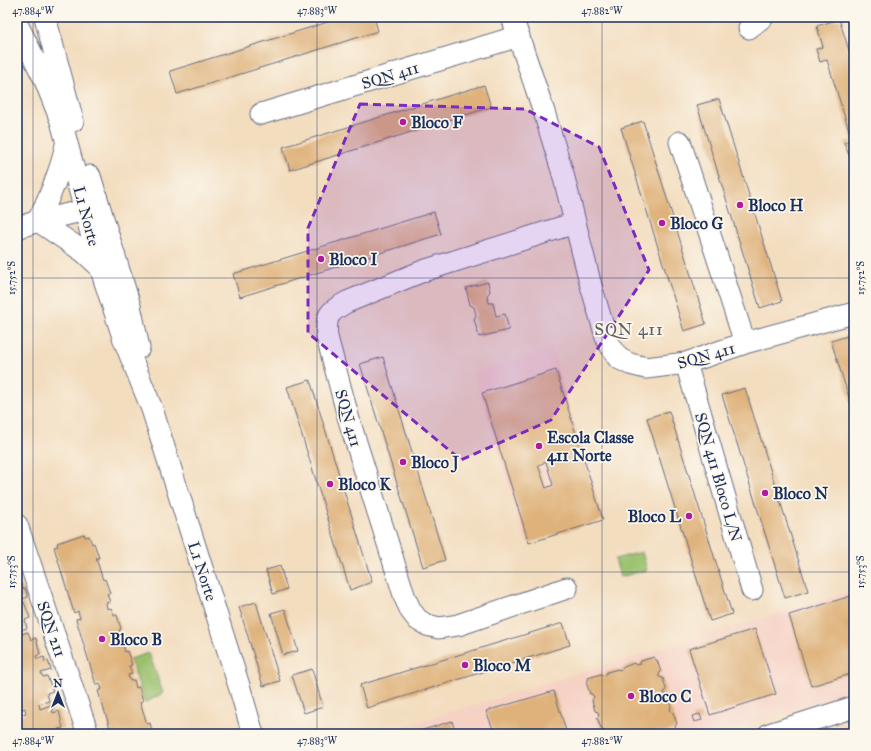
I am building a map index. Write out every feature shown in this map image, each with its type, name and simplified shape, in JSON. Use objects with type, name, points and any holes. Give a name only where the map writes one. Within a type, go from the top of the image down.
[{"type":"street","name":"L1 Norte","points":[[45,17],[72,117],[93,209],[100,267],[124,340],[152,409],[240,688],[253,734]]},
{"type":"street","name":"L1 Norte","points":[[17,24],[44,78],[61,121],[67,144],[130,306],[152,409]]},
{"type":"street","name":"SQN 411","points":[[261,114],[516,26],[561,167],[590,282],[607,340],[618,358],[630,364],[646,368],[686,363],[745,343],[854,313]]},
{"type":"street","name":"SQN 411","points":[[680,142],[745,343]]},
{"type":"street","points":[[38,221],[56,182],[67,144]]},
{"type":"street","points":[[17,228],[38,221],[93,209]]},
{"type":"street","points":[[38,221],[78,248],[100,267]]},
{"type":"street","name":"SQN 411","points":[[567,588],[458,625],[439,628],[427,625],[418,620],[411,611],[405,598],[351,427],[327,337],[326,326],[328,316],[335,309],[423,271],[575,223]]},
{"type":"street","name":"SQN 411 Bloco L/N","points":[[686,363],[752,590]]},
{"type":"street","name":"SQN 211","points":[[17,525],[88,734]]},
{"type":"street","points":[[769,734],[854,707]]},
{"type":"highlighted area","points":[[360,104],[525,109],[599,147],[649,270],[551,420],[461,460],[308,333],[308,228]]},
{"type":"shaded area","name":"Escola Classe 411 Norte","points":[[552,348],[605,518],[526,543],[473,373]]},
{"type":"shaded area","points":[[854,590],[854,691],[715,734],[378,734]]},
{"type":"shaded area","points":[[854,721],[854,734],[812,734]]},
{"type":"green space","points":[[642,552],[647,570],[620,577],[615,559]]},
{"type":"green space","points":[[149,653],[163,693],[145,703],[130,659]]},
{"type":"building","points":[[344,17],[374,17],[378,31],[177,94],[170,71]]},
{"type":"building","points":[[536,17],[557,17],[538,23]]},
{"type":"building","points":[[839,19],[854,66],[854,153],[849,155],[844,142],[852,140],[827,60],[820,62],[816,49],[823,47],[817,26]]},
{"type":"building","name":"Bloco F","points":[[484,85],[491,107],[290,170],[283,147]]},
{"type":"building","name":"Bloco H","points":[[719,99],[782,301],[760,308],[697,105]]},
{"type":"building","name":"Bloco G","points":[[643,121],[706,324],[684,331],[621,128]]},
{"type":"building","name":"Bloco I","points":[[434,212],[441,234],[240,297],[233,274]]},
{"type":"building","points":[[488,282],[490,292],[487,295],[489,303],[493,303],[496,316],[505,314],[509,330],[479,337],[474,319],[476,315],[474,307],[470,305],[466,288]]},
{"type":"building","points":[[854,334],[854,413],[831,341]]},
{"type":"building","name":"Bloco J","points":[[383,357],[445,560],[423,567],[360,364]]},
{"type":"building","name":"Escola Classe 411 Norte","points":[[556,370],[603,520],[529,543],[482,393]],"holes":[[[546,462],[553,485],[546,488],[538,465]]]},
{"type":"building","name":"Bloco K","points":[[310,380],[372,582],[350,590],[287,387]]},
{"type":"building","name":"Bloco N","points":[[745,388],[808,591],[785,598],[722,395]]},
{"type":"building","name":"Bloco L","points":[[669,411],[732,614],[710,621],[647,418]]},
{"type":"building","name":"Bloco B","points":[[84,534],[85,537],[89,536],[92,544],[94,543],[99,558],[96,558],[103,580],[105,579],[110,593],[107,594],[110,602],[106,603],[107,609],[111,608],[114,615],[117,615],[121,629],[119,630],[125,652],[127,651],[132,665],[129,666],[132,674],[128,675],[130,681],[134,680],[136,688],[139,687],[143,701],[140,702],[147,724],[150,723],[153,734],[112,734],[98,691],[102,689],[100,683],[96,685],[76,619],[80,618],[78,611],[74,613],[54,547],[58,546],[57,543]]},
{"type":"building","points":[[280,566],[287,589],[273,594],[266,570]]},
{"type":"building","points":[[21,584],[23,589],[25,588],[28,597],[19,600],[20,604],[24,602],[30,618],[25,620],[27,628],[17,631],[17,586]]},
{"type":"building","points":[[854,595],[854,673],[811,686],[789,615]]},
{"type":"building","points":[[256,602],[280,681],[263,686],[239,607]]},
{"type":"building","points":[[285,609],[298,651],[283,655],[271,613]]},
{"type":"building","name":"Bloco M","points":[[563,623],[570,645],[367,708],[360,685]]},
{"type":"building","points":[[755,629],[776,694],[710,715],[689,649]]},
{"type":"building","points":[[28,632],[31,640],[36,638],[40,654],[36,656],[37,659],[44,657],[45,662],[48,661],[51,670],[41,673],[43,677],[47,676],[53,691],[47,693],[49,701],[39,704],[40,709],[51,705],[53,713],[59,711],[63,728],[58,729],[60,733],[67,731],[68,734],[17,734],[17,716],[26,713],[25,708],[17,711],[17,636]]},
{"type":"building","name":"Bloco C","points":[[654,657],[654,659],[657,660],[661,672],[659,677],[663,678],[666,689],[664,693],[668,696],[671,706],[670,710],[673,712],[677,724],[675,729],[663,732],[658,731],[656,734],[603,734],[604,731],[601,728],[597,718],[599,716],[598,712],[595,711],[592,700],[594,697],[590,694],[586,682],[588,681],[588,678],[601,674],[604,676],[607,672],[622,669],[634,663],[636,665],[640,664],[641,661]]},
{"type":"building","points":[[312,669],[323,707],[304,713],[292,675]]},
{"type":"building","points":[[554,691],[567,734],[495,734],[486,711]]},
{"type":"building","points":[[700,714],[702,720],[694,722],[692,716]]},
{"type":"building","points":[[452,721],[456,734],[410,734]]},
{"type":"place","name":"Bloco F","points":[[403,122]]},
{"type":"place","name":"Bloco H","points":[[740,205]]},
{"type":"place","name":"Bloco G","points":[[662,223]]},
{"type":"place","name":"Bloco I","points":[[321,259]]},
{"type":"place","name":"Escola Classe 411 Norte","points":[[539,446]]},
{"type":"place","name":"Bloco J","points":[[403,462]]},
{"type":"place","name":"Bloco K","points":[[330,484]]},
{"type":"place","name":"Bloco N","points":[[765,493]]},
{"type":"place","name":"Bloco L","points":[[689,516]]},
{"type":"place","name":"Bloco B","points":[[102,639]]},
{"type":"place","name":"Bloco M","points":[[465,665]]},
{"type":"place","name":"Bloco C","points":[[631,696]]},
{"type":"district","name":"SQN 411","points":[[629,329]]}]
